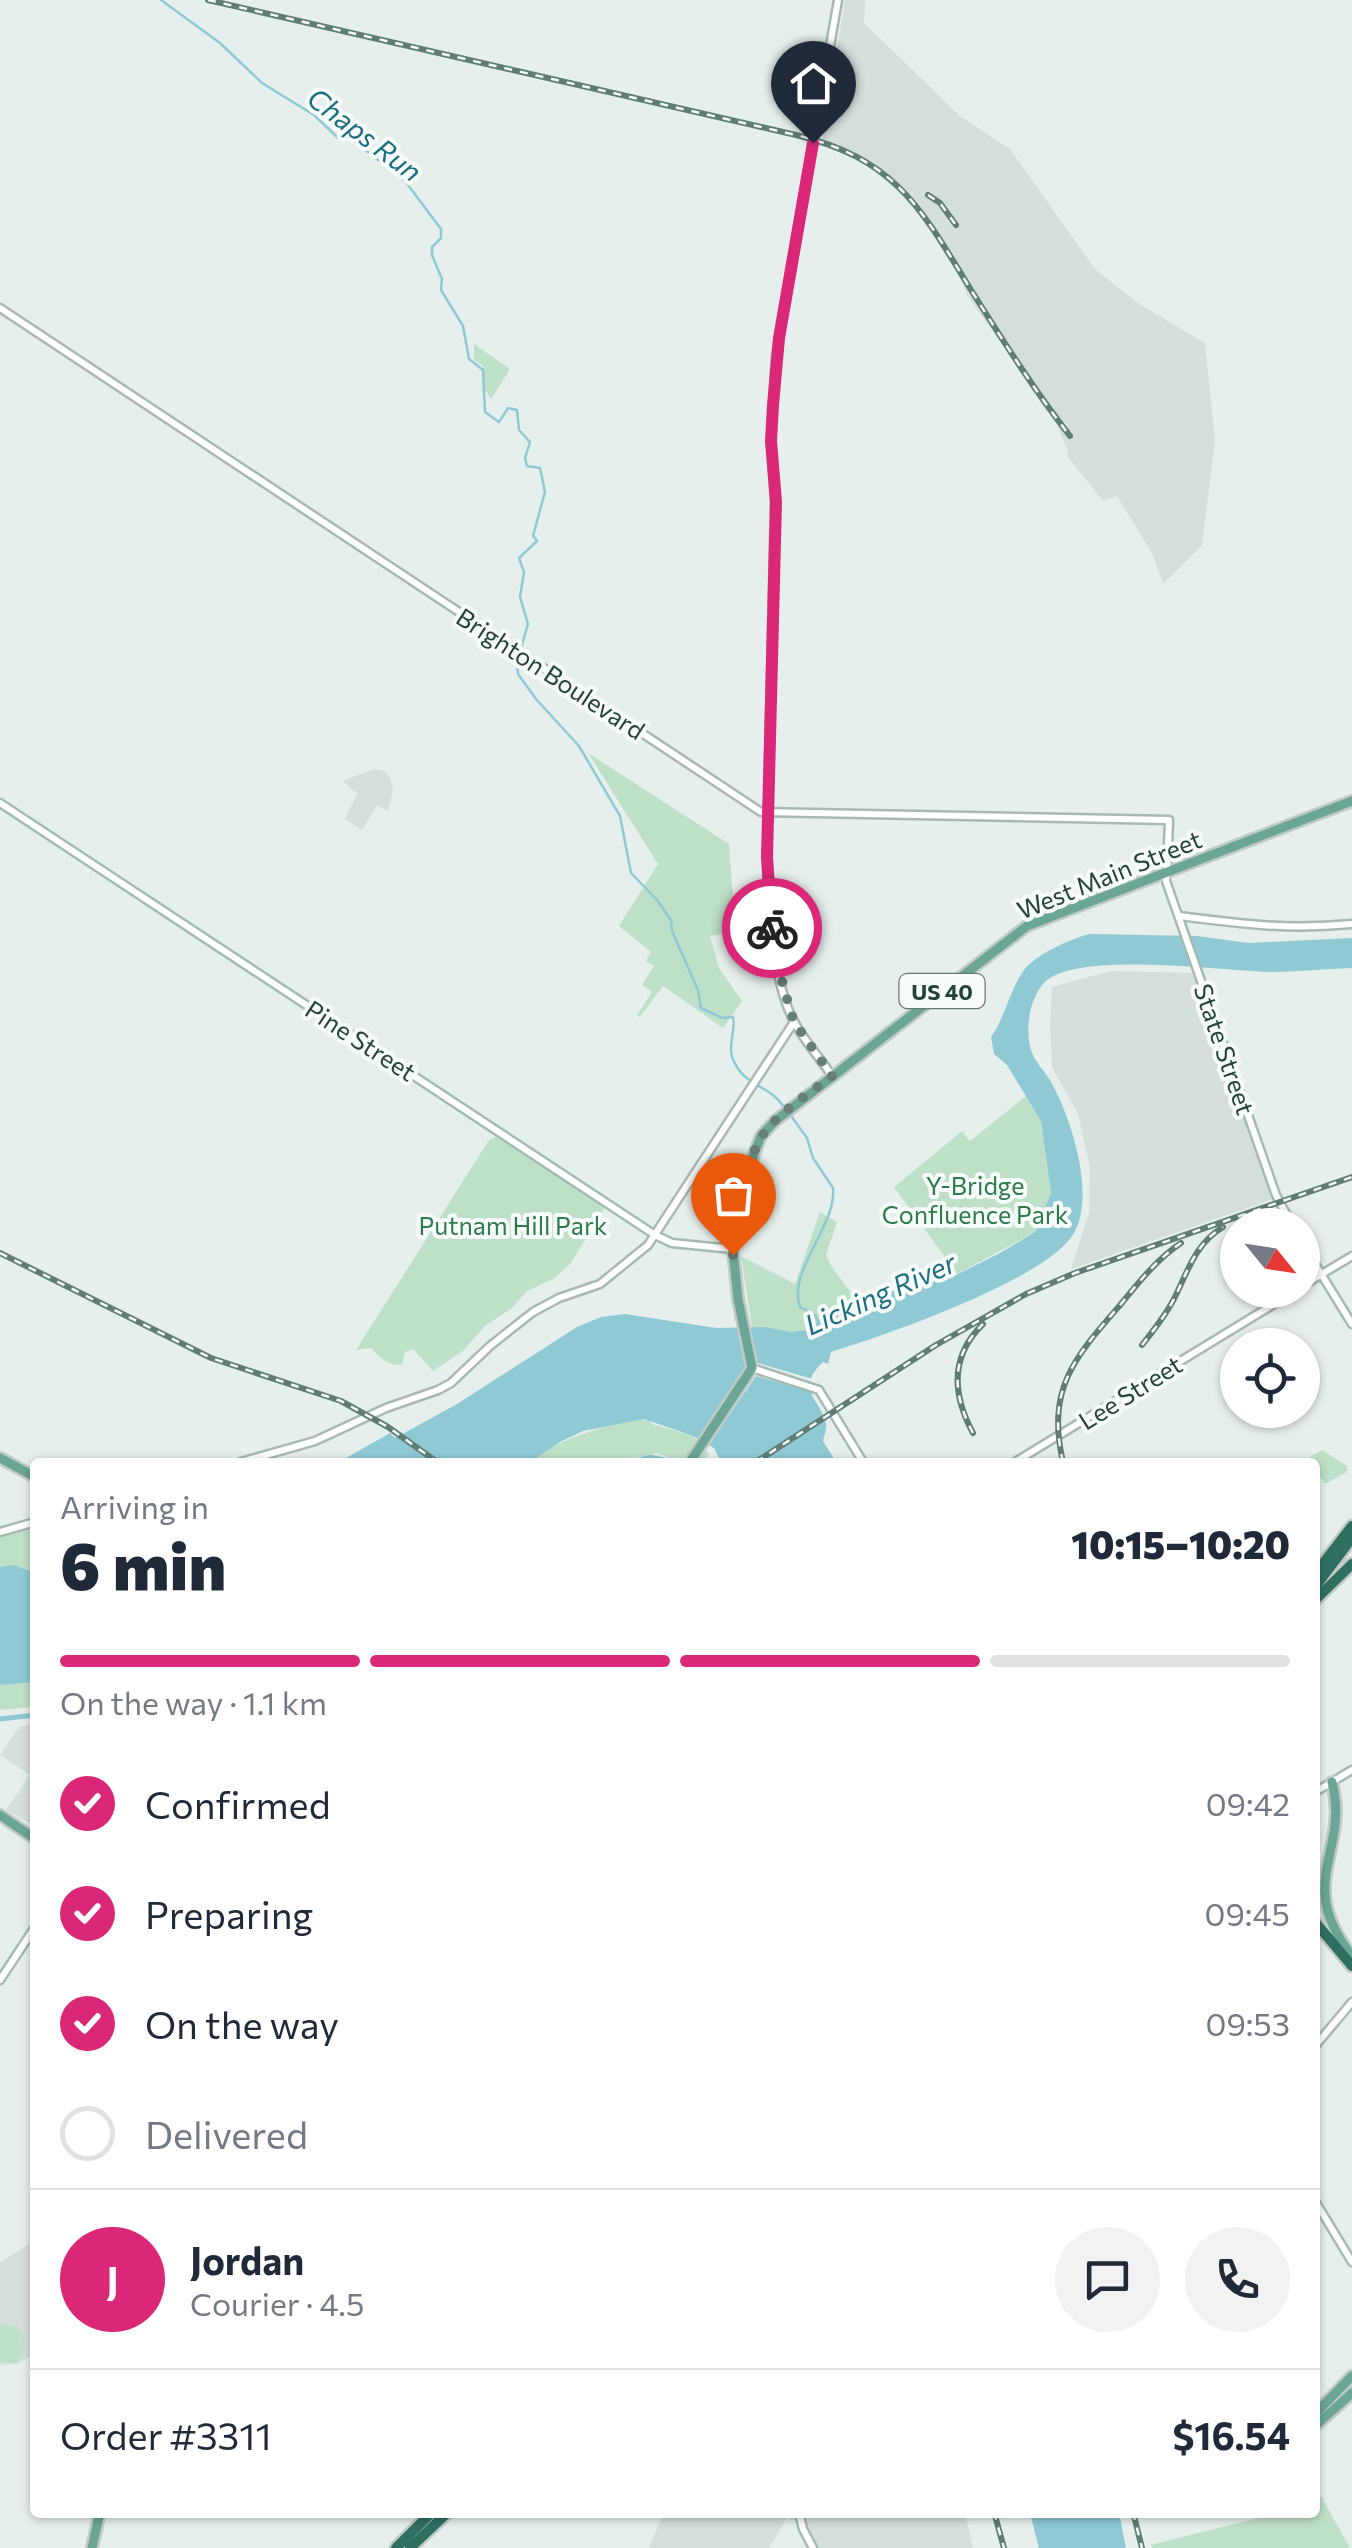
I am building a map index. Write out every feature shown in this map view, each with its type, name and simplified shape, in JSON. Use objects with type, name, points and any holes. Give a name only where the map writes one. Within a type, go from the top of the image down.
[{"type":"highway","points":[[1320,1568],[1352,1526]]},
{"type":"highway","points":[[1320,1580],[1352,1538]]},
{"type":"highway","points":[[1320,1595],[1352,1564]]},
{"type":"highway","points":[[1320,1928],[1352,1966]]},
{"type":"highway","points":[[396,2548],[426,2518]]},
{"type":"highway","points":[[410,2548],[442,2518]]},
{"type":"main road","name":"West Main Street","points":[[752,1368],[732,1249],[735,1222],[761,1136],[782,1115],[1026,926],[1352,801]]},
{"type":"main road","points":[[693,1458],[752,1368]]},
{"type":"main road","points":[[0,1458],[30,1474]]},
{"type":"main road","points":[[1332,1782],[1336,1804],[1324,1905],[1352,1956]]},
{"type":"main road","points":[[0,1815],[30,1836]]},
{"type":"main road","points":[[1320,2409],[1352,2376]]},
{"type":"main road","points":[[1320,2421],[1352,2392]]},
{"type":"main road","points":[[92,2548],[99,2518]]},
{"type":"street","points":[[832,1076],[794,1022],[783,986],[769,909],[768,813],[776,502],[771,441],[776,356],[838,3]]},
{"type":"street","name":"Brighton Boulevard","points":[[0,308],[768,813]]},
{"type":"street","name":"Pine Street","points":[[0,803],[655,1235],[672,1243],[732,1249]]},
{"type":"street","points":[[768,813],[1169,820],[1166,870]]},
{"type":"street","name":"State Street","points":[[1166,870],[1166,881],[1283,1208]]},
{"type":"street","points":[[1180,919],[1300,929],[1352,924]]},
{"type":"street","points":[[254,1458],[315,1440],[438,1390],[462,1375],[490,1346],[533,1312],[600,1284],[636,1259],[794,1022]]},
{"type":"street","name":"Lee Street","points":[[1321,1275],[1352,1256]]},
{"type":"street","points":[[1321,1275],[1352,1324]]},
{"type":"street","name":"Lee Street","points":[[1023,1458],[1267,1308]]},
{"type":"street","points":[[752,1368],[814,1386],[826,1399],[861,1458]]},
{"type":"street","points":[[0,1532],[30,1523]]},
{"type":"street","points":[[1320,1789],[1352,1770]]},
{"type":"street","points":[[0,1980],[30,1935]]},
{"type":"street","points":[[1320,2040],[1352,2002]]},
{"type":"street","points":[[1320,2209],[1352,2262]]},
{"type":"street","points":[[801,2518],[812,2548]]},
{"type":"shaded area","points":[[845,0],[865,0],[864,23],[961,117],[1010,149],[1095,269],[1139,304],[1205,343],[1215,441],[1202,545],[1163,584],[1153,555],[1117,496],[1103,501],[1067,456],[1054,418],[967,295],[958,268],[918,209],[867,164],[822,143]]},
{"type":"shaded area","points":[[374,769],[390,777],[393,791],[388,811],[377,805],[362,830],[345,819],[357,794],[343,781]]},
{"type":"shaded area","points":[[1111,971],[1195,973],[1273,1199],[1247,1208],[1220,1208],[1220,1217],[1071,1269],[1089,1213],[1090,1168],[1078,1114],[1052,1067],[1052,987]]},
{"type":"shaded area","points":[[30,1724],[30,1775],[0,1755],[19,1727]]},
{"type":"shaded area","points":[[30,1775],[30,1823],[6,1810]]},
{"type":"shaded area","points":[[30,2243],[30,2357],[17,2364],[0,2365],[0,2263]]},
{"type":"shaded area","points":[[662,2518],[787,2518],[769,2548],[649,2548]]},
{"type":"shaded area","points":[[787,2518],[966,2518],[973,2548],[816,2548],[804,2525]]},
{"type":"green space","points":[[474,344],[510,369],[491,399],[485,390],[483,366],[474,360]]},
{"type":"green space","points":[[588,753],[729,844],[734,913],[765,909],[768,926],[710,936],[719,968],[742,1001],[723,1028],[663,986],[640,1017],[637,1015],[652,992],[642,985],[654,966],[646,961],[651,952],[619,926],[658,864]]},
{"type":"green space","name":"Y-Bridge Confluence Park","points":[[1026,1096],[1041,1121],[1051,1193],[1035,1232],[957,1274],[894,1187],[962,1131],[970,1141]]},
{"type":"green space","name":"Putnam Hill Park","points":[[497,1136],[605,1207],[571,1263],[555,1278],[527,1291],[512,1308],[485,1326],[463,1351],[433,1371],[413,1349],[405,1352],[402,1365],[385,1361],[371,1348],[356,1350],[489,1140]]},
{"type":"green space","name":"Y-Bridge Confluence Park","points":[[820,1212],[837,1222],[826,1255],[871,1320],[757,1361],[741,1256],[795,1284]]},
{"type":"green space","points":[[633,1419],[650,1420],[652,1424],[693,1436],[709,1454],[706,1458],[670,1458],[657,1453],[633,1458],[535,1458],[592,1431]]},
{"type":"green space","points":[[1322,1450],[1347,1466],[1347,1472],[1325,1484],[1320,1476],[1320,1458],[1308,1458]]},
{"type":"green space","points":[[30,1526],[30,1570],[0,1567],[0,1535]]},
{"type":"green space","points":[[30,1682],[30,1707],[0,1710],[0,1685]]},
{"type":"green space","points":[[0,2324],[17,2327],[24,2337],[23,2356],[16,2363],[0,2362]]},
{"type":"green space","points":[[1320,2497],[1350,2548],[1151,2545],[1259,2518],[1320,2518]]},
{"type":"water","points":[[1090,934],[1197,936],[1248,943],[1352,938],[1352,968],[1268,972],[1188,966],[1094,966],[1069,970],[1043,984],[1033,1003],[1028,1036],[1033,1055],[1050,1080],[1073,1134],[1082,1177],[1080,1217],[1074,1233],[1058,1251],[1000,1287],[831,1352],[828,1364],[823,1362],[814,1372],[810,1388],[826,1424],[823,1441],[834,1458],[719,1458],[714,1448],[693,1436],[644,1419],[583,1431],[536,1458],[346,1458],[390,1433],[395,1438],[457,1404],[577,1327],[601,1317],[625,1314],[716,1328],[806,1330],[849,1301],[952,1277],[1035,1232],[1051,1193],[1041,1121],[1007,1065],[994,1054],[991,1037],[1027,966]]},
{"type":"water","points":[[13,1565],[30,1571],[30,1682],[0,1685],[0,1567]]},
{"type":"water","points":[[1031,2518],[1120,2518],[1126,2548],[1039,2548]]},
{"type":"pier","points":[[737,1322],[749,1322],[758,1363],[816,1380],[812,1392],[756,1376],[708,1446],[698,1439],[745,1367]]},
{"type":"waterway","name":"Chaps Run","points":[[161,0],[220,43],[262,83],[314,115],[338,138],[350,138],[405,181],[441,229],[432,255],[442,279],[441,290],[463,326],[469,359],[483,370],[485,412],[499,422],[508,408],[517,410],[519,430],[530,442],[527,466],[540,468],[545,492],[533,536],[537,541],[519,558],[524,572],[520,597],[528,624],[517,662],[518,674],[579,746],[620,816],[631,873],[671,920],[701,1008],[722,1018],[733,1017],[731,1052],[737,1067],[784,1107]]},
{"type":"waterway","name":"Chaps Run","points":[[789,1113],[833,1188],[828,1217],[800,1278],[798,1293],[800,1307],[815,1315],[820,1325]]},
{"type":"waterway","points":[[647,1458],[655,1458]]},
{"type":"waterway","points":[[0,1719],[30,1716]]},
{"type":"railway","points":[[208,0],[796,135],[858,158],[882,173],[920,211],[1070,436]]},
{"type":"railway","points":[[928,195],[940,203],[956,225]]},
{"type":"railway","points":[[762,1458],[936,1345],[1026,1294],[1075,1273],[1352,1177]]},
{"type":"railway","points":[[1142,1345],[1171,1305],[1199,1250],[1220,1229]]},
{"type":"railway","points":[[1062,1458],[1058,1414],[1068,1375],[1090,1341],[1142,1279],[1181,1243]]},
{"type":"railway","points":[[0,1253],[211,1358],[341,1401],[388,1427],[431,1458]]},
{"type":"railway","points":[[973,1433],[961,1404],[958,1376],[965,1349],[983,1324]]},
{"type":"railway","points":[[996,2518],[1004,2548]]},
{"type":"railway","points":[[1134,2518],[1142,2548]]},
{"type":"way so far","points":[[733,1255],[738,1208],[761,1136],[774,1121],[832,1076],[794,1022],[772,928]]},
{"type":"route","points":[[772,928],[767,857],[776,502],[771,441],[776,356],[813,143]]},
{"type":"water label","name":"Licking River","points":[[880,1293]]}]
